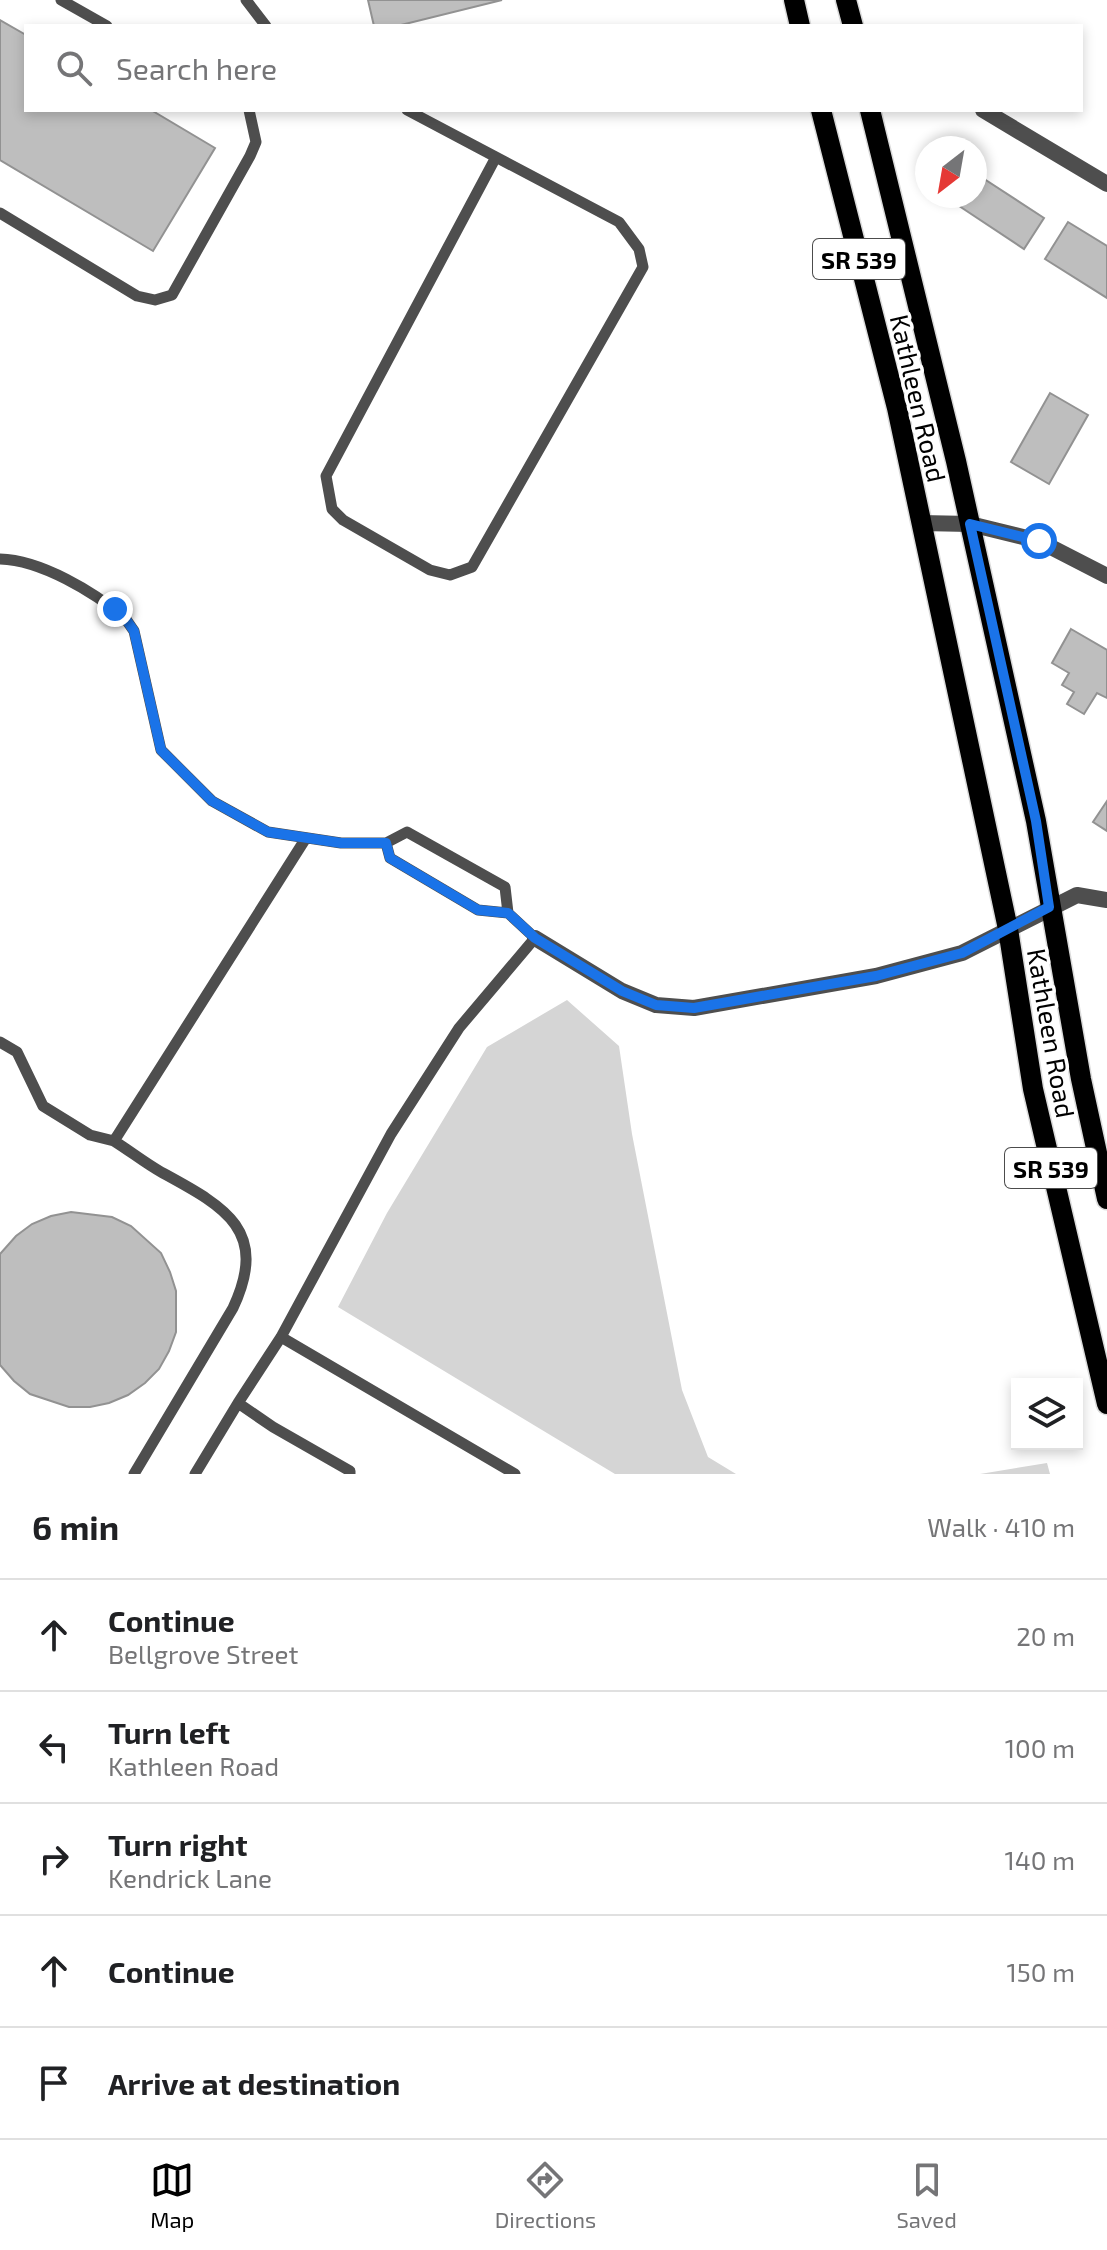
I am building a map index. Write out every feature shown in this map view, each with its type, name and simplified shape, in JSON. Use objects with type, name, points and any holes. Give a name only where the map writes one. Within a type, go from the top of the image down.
[{"type":"main road","points":[[794,0],[800,24]]},
{"type":"main road","points":[[846,0],[852,24]]},
{"type":"main road","name":"Kathleen Road","points":[[822,112],[897,408],[1008,929],[1033,1089],[1107,1404]]},
{"type":"main road","name":"Kathleen Road","points":[[870,112],[970,524],[1036,821],[1081,1079],[1107,1199]]},
{"type":"street","points":[[986,112],[1107,184]]},
{"type":"street","points":[[921,523],[970,524],[1039,541],[1107,576]]},
{"type":"street","points":[[535,938],[622,991],[656,1005],[694,1008],[876,976],[962,953],[1077,895],[1107,900]]},
{"type":"lane","points":[[61,0],[103,24]]},
{"type":"lane","points":[[246,0],[264,24]]},
{"type":"lane","points":[[0,213],[137,296],[155,300],[172,295],[256,142],[249,112]]},
{"type":"lane","points":[[411,112],[496,157],[619,222],[639,249],[643,267],[472,567],[450,575],[430,570],[343,520],[332,509],[326,476],[496,157]]},
{"type":"lane","points":[[0,559],[26,561],[43,567],[125,618],[134,631],[161,750],[212,801],[268,832],[341,843],[386,843],[407,832],[505,887],[508,913]]},
{"type":"lane","points":[[114,1141],[306,838]]},
{"type":"lane","points":[[195,1474],[281,1337],[391,1134],[459,1028],[535,938],[508,913],[478,910],[390,858],[386,843]]},
{"type":"lane","points":[[0,1042],[17,1052],[43,1106],[90,1135],[114,1141],[205,1196],[236,1223],[245,1244],[247,1265],[244,1285],[233,1308],[134,1474]]},
{"type":"lane","points":[[281,1337],[515,1474]]},
{"type":"lane","points":[[238,1403],[350,1471],[350,1474]]},
{"type":"shaded area","points":[[567,1000],[619,1046],[632,1134],[682,1390],[708,1457],[736,1474],[615,1474],[338,1307],[387,1213],[487,1047]]},
{"type":"shaded area","points":[[1047,1463],[1050,1474],[980,1474]]},
{"type":"building","points":[[368,0],[502,0],[405,24],[374,24]]},
{"type":"building","points":[[0,20],[24,34],[24,112],[154,112],[215,148],[153,251],[0,160]]},
{"type":"building","points":[[987,181],[1044,218],[1024,249],[962,208],[987,208]]},
{"type":"building","points":[[1068,222],[1107,246],[1107,298],[1045,259]]},
{"type":"building","points":[[1050,393],[1088,415],[1049,484],[1011,462]]},
{"type":"building","points":[[1071,629],[1107,650],[1107,698],[1097,693],[1084,714],[1067,704],[1074,692],[1062,685],[1069,673],[1052,663]]},
{"type":"building","points":[[1107,801],[1107,831],[1093,822]]},
{"type":"building","points":[[71,1212],[112,1217],[131,1226],[161,1253],[176,1291],[176,1332],[159,1369],[128,1395],[90,1407],[69,1407],[30,1394],[0,1365],[0,1254],[32,1224]]},
{"type":"route","points":[[115,609],[134,631],[161,750],[212,801],[268,832],[341,843],[386,843],[390,858],[478,910],[508,913],[535,938],[622,991],[656,1005],[694,1008],[876,976],[962,953],[1049,907],[1036,821],[970,524],[1039,541]]}]
